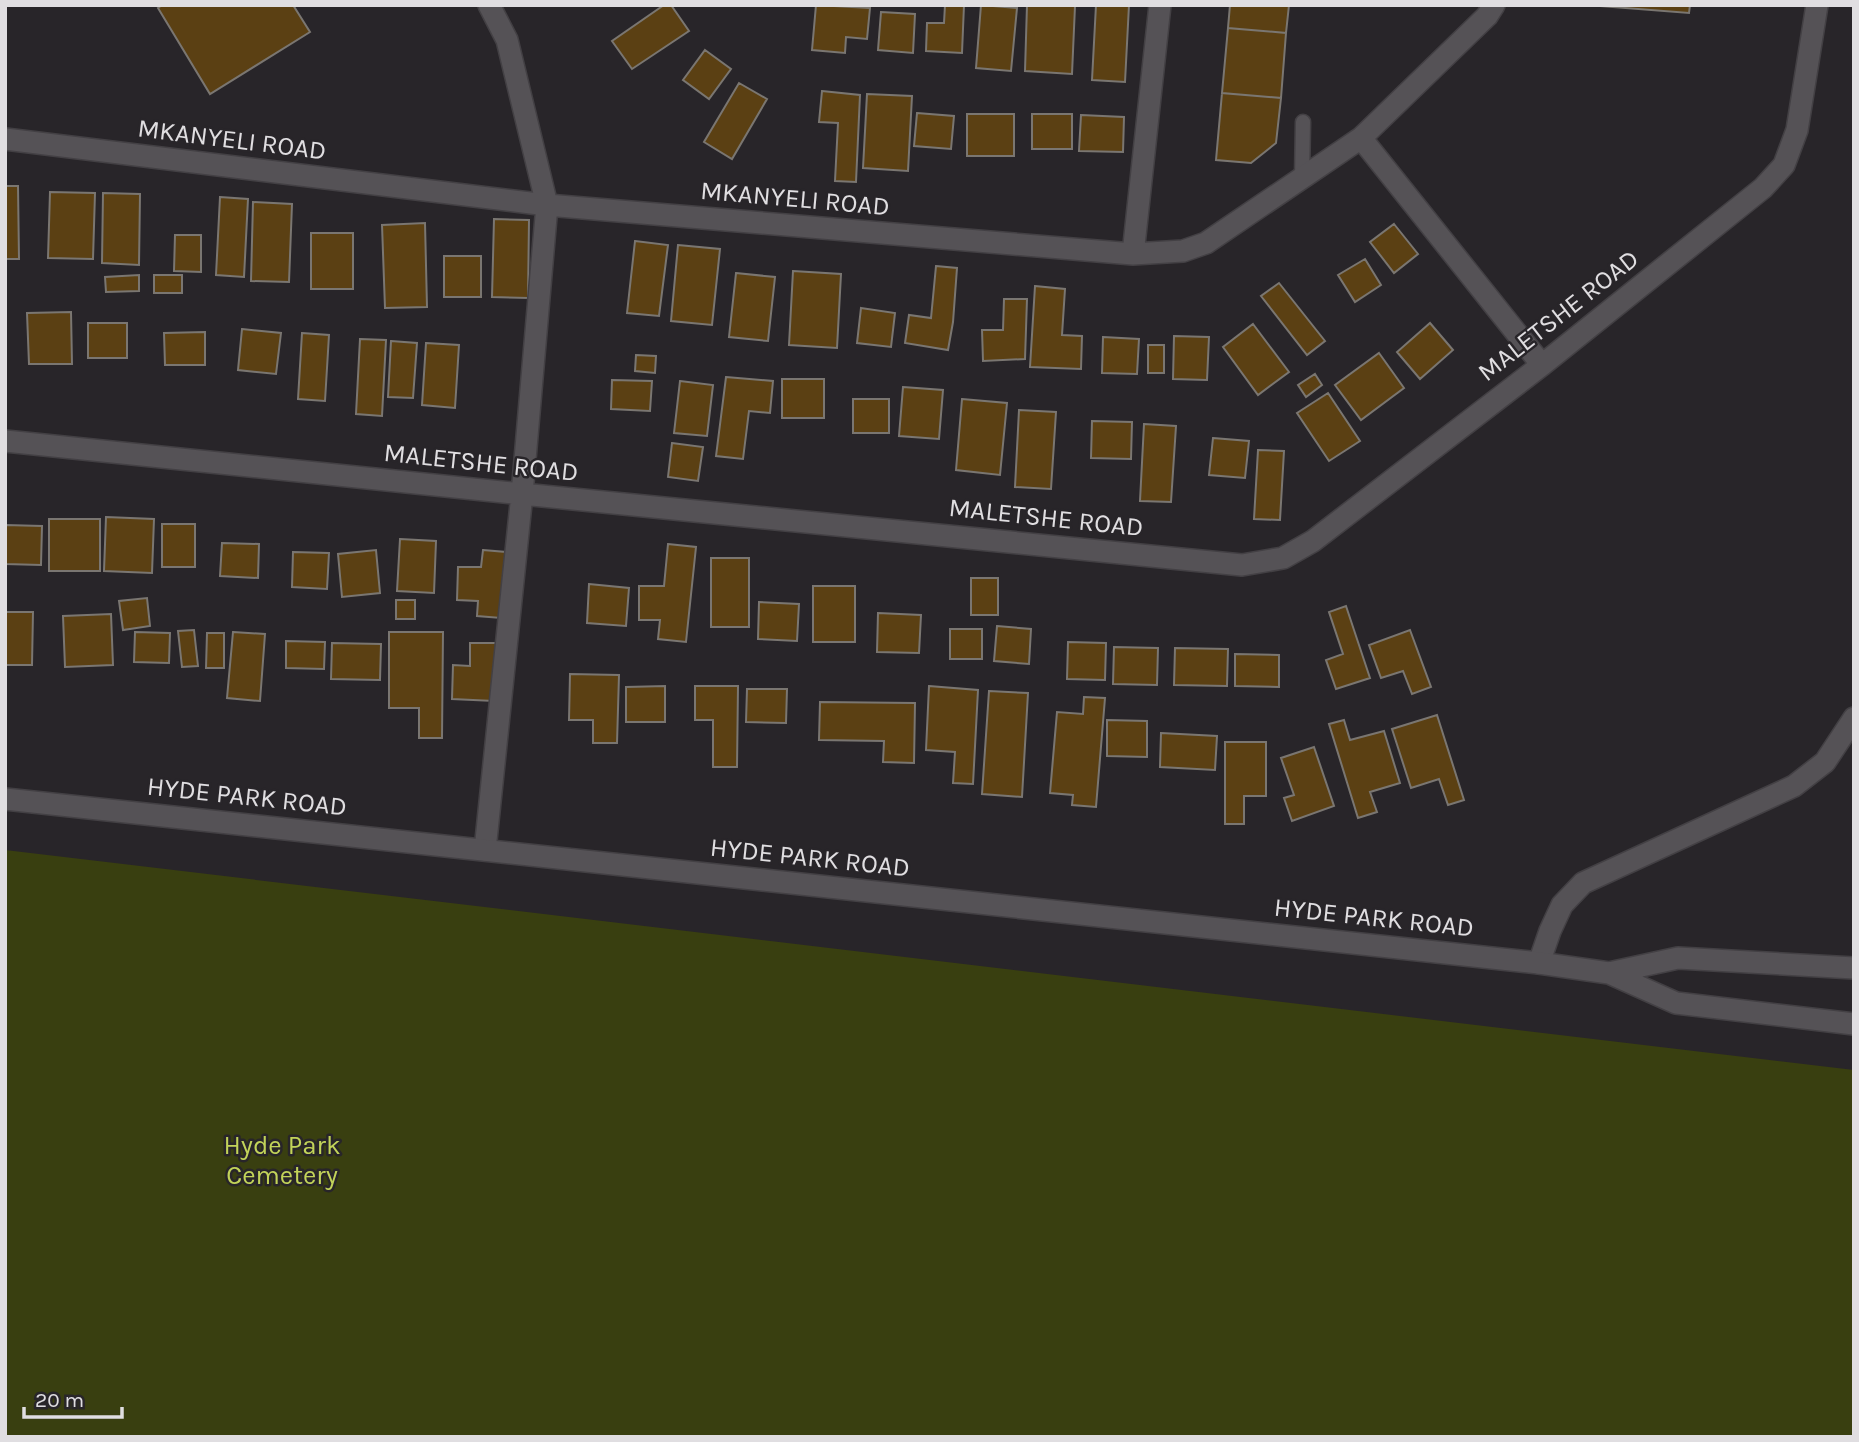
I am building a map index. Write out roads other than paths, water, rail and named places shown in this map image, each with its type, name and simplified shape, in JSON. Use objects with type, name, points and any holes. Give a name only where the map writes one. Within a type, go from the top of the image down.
[{"type":"street","points":[[485,850],[522,494],[547,205],[507,40],[489,5]]},
{"type":"street","points":[[1133,254],[1160,5]]},
{"type":"street","name":"MKANYELI ROAD","points":[[5,139],[547,205],[1133,254],[1183,251],[1206,243],[1361,138],[1487,16],[1494,5]]},
{"type":"street","name":"MALETSHE ROAD","points":[[5,441],[1242,565],[1283,558],[1313,541],[1542,365],[1763,188],[1784,165],[1797,130],[1817,5]]},
{"type":"street","points":[[1361,138],[1542,365]]},
{"type":"street","points":[[1539,963],[1562,905],[1583,883],[1794,786],[1825,762],[1854,718]]},
{"type":"street","name":"HYDE PARK ROAD","points":[[5,799],[1539,963],[1609,973],[1676,1003],[1854,1024]]},
{"type":"street","name":"HYDE PARK ROAD","points":[[1609,973],[1678,958],[1854,968]]},
{"type":"lane","points":[[1302,178],[1303,122]]},
{"type":"park label","name":"Hyde Park Cemetery","points":[[282,1160]]}]
